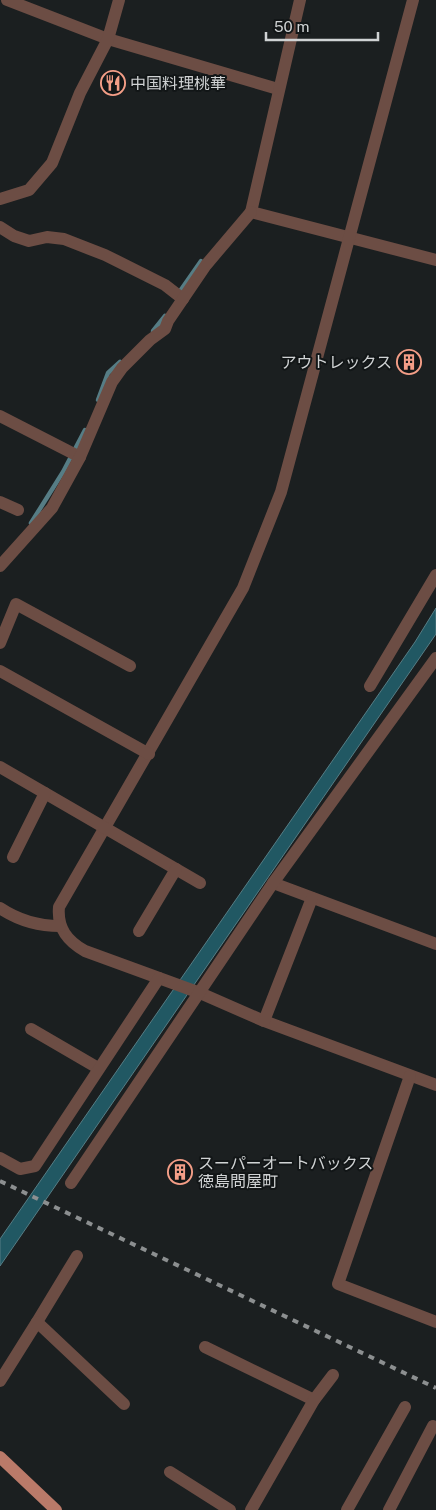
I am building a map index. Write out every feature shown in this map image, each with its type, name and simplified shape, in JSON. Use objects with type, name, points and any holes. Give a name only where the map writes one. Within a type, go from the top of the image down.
[{"type":"main road","points":[[0,1457],[56,1510]]},
{"type":"street","points":[[6,0],[108,39],[278,89]]},
{"type":"street","points":[[0,199],[29,190],[52,163],[80,93],[108,39],[119,0]]},
{"type":"street","points":[[0,566],[52,508],[80,457],[112,382],[122,368],[150,340],[165,329],[206,266],[251,212],[300,0]]},
{"type":"street","points":[[414,0],[348,238],[281,492],[266,534],[243,588],[60,907],[60,926],[74,945],[85,951],[200,993],[264,1021],[436,1085]]},
{"type":"street","points":[[251,212],[436,260]]},
{"type":"street","points":[[0,227],[14,236],[28,241],[47,237],[64,239],[88,248],[165,285],[183,299]]},
{"type":"street","points":[[0,416],[80,457]]},
{"type":"street","points":[[0,502],[18,510]]},
{"type":"street","points":[[370,686],[436,575]]},
{"type":"street","points":[[0,643],[16,604],[130,666]]},
{"type":"street","points":[[71,1183],[272,883],[436,658]]},
{"type":"street","points":[[0,671],[149,754]]},
{"type":"street","points":[[0,767],[200,883]]},
{"type":"street","points":[[13,857],[45,793]]},
{"type":"street","points":[[139,931],[176,869]]},
{"type":"street","points":[[272,883],[436,944]]},
{"type":"street","points":[[264,1021],[312,898]]},
{"type":"street","points":[[0,908],[25,921],[48,926],[60,926]]},
{"type":"street","points":[[0,1158],[20,1169],[35,1166],[158,978]]},
{"type":"street","points":[[30,1030],[98,1068]]},
{"type":"street","points":[[410,1076],[338,1284],[436,1322]]},
{"type":"street","points":[[0,1380],[76,1256]]},
{"type":"street","points":[[37,1322],[124,1404]]},
{"type":"street","points":[[205,1347],[314,1400]]},
{"type":"street","points":[[251,1510],[314,1400],[333,1376]]},
{"type":"street","points":[[347,1510],[405,1407]]},
{"type":"street","points":[[389,1510],[434,1426]]},
{"type":"street","points":[[170,1472],[230,1510]]},
{"type":"water","points":[[436,608],[436,634],[0,1266],[0,1239],[415,642]]},
{"type":"waterway","points":[[178,294],[201,261]]},
{"type":"waterway","points":[[153,331],[165,316]]},
{"type":"waterway","points":[[98,400],[108,373],[120,362]]},
{"type":"waterway","points":[[31,523],[63,472],[85,430]]},
{"type":"railway","points":[[0,1181],[436,1388]]},
{"type":"place","name":"中国料理桃華","points":[[113,83]]},
{"type":"place","name":"アウトレックス","points":[[409,362]]},
{"type":"place","name":"スーパーオートバックス 徳島問屋町","points":[[180,1172]]}]
